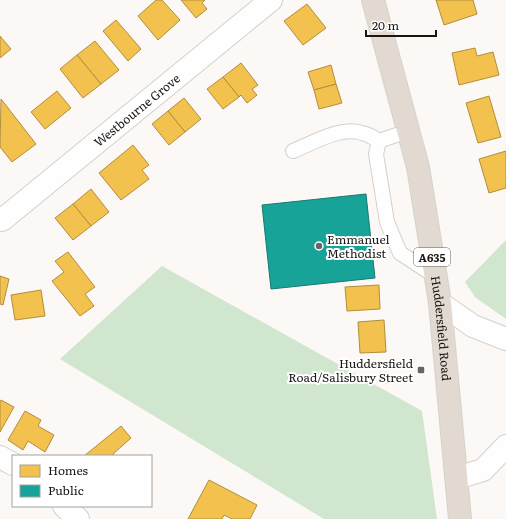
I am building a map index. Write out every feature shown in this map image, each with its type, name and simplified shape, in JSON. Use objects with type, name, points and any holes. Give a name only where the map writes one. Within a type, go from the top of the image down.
[{"type":"highway","name":"Huddersfield Road","points":[[373,0],[418,167],[440,303],[460,519]]},
{"type":"street","name":"Westbourne Grove","points":[[2,220],[271,0]]},
{"type":"street","points":[[440,303],[473,326],[506,339]]},
{"type":"street","points":[[457,478],[483,470],[506,446]]},
{"type":"street","points":[[0,457],[12,463]]},
{"type":"street","points":[[65,507],[78,519]]},
{"type":"lane","points":[[293,151],[329,136],[350,131],[362,132],[379,141],[408,131]]},
{"type":"lane","points":[[379,141],[376,154],[387,222],[400,253],[435,276]]},
{"type":"green space","points":[[506,240],[506,319],[475,297],[465,282]]},
{"type":"green space","points":[[162,266],[422,411],[437,519],[324,519],[60,359]]},
{"type":"building: Homes","points":[[156,0],[162,0],[180,20],[158,40],[138,16]]},
{"type":"building: Homes","points":[[181,0],[205,0],[202,3],[207,9],[196,18]]},
{"type":"building: Homes","points":[[436,0],[473,0],[477,14],[444,25]]},
{"type":"building: Homes","points":[[307,4],[326,28],[303,45],[284,21]]},
{"type":"building: Homes","points":[[116,20],[141,49],[128,61],[103,31]]},
{"type":"building: Homes","points":[[0,36],[11,49],[0,58]]},
{"type":"building: Homes","points":[[95,41],[119,70],[101,84],[77,55]]},
{"type":"building: Homes","points":[[475,48],[477,56],[493,52],[499,75],[459,85],[452,53]]},
{"type":"building: Homes","points":[[77,55],[101,84],[83,98],[60,69]]},
{"type":"building: Homes","points":[[241,63],[258,85],[252,89],[257,95],[247,103],[241,95],[239,97],[223,77]]},
{"type":"building: Homes","points":[[331,65],[336,84],[314,90],[308,72]]},
{"type":"building: Homes","points":[[223,77],[239,97],[223,109],[207,89]]},
{"type":"building: Homes","points":[[336,84],[342,103],[319,109],[314,90]]},
{"type":"building: Homes","points":[[57,91],[71,108],[45,129],[31,112]]},
{"type":"building: Homes","points":[[489,96],[501,137],[478,143],[466,103]]},
{"type":"building: Homes","points":[[184,98],[201,119],[185,132],[168,111]]},
{"type":"building: Homes","points":[[1,99],[36,144],[12,162],[0,147]]},
{"type":"building: Homes","points":[[168,111],[185,132],[169,145],[152,124]]},
{"type":"building: Homes","points":[[133,145],[149,165],[142,170],[149,179],[121,200],[99,173]]},
{"type":"building: Homes","points":[[506,151],[506,188],[489,193],[479,159]]},
{"type":"building: Homes","points":[[91,189],[109,212],[91,226],[73,204]]},
{"type":"building: Homes","points":[[73,204],[91,226],[73,240],[55,218]]},
{"type":"building: Homes","points":[[68,252],[95,287],[85,294],[94,306],[80,316],[52,281],[64,272],[55,261]]},
{"type":"building: Homes","points":[[0,276],[9,279],[3,305],[0,304]]},
{"type":"building: Homes","points":[[379,285],[380,309],[347,311],[345,287]]},
{"type":"building: Homes","points":[[41,290],[45,316],[15,320],[11,295]]},
{"type":"building: Homes","points":[[384,320],[386,352],[360,353],[358,322]]},
{"type":"building: Homes","points":[[1,400],[14,407],[0,432],[0,402]]},
{"type":"building: Homes","points":[[25,411],[41,420],[38,426],[54,435],[45,452],[28,441],[23,450],[8,440]]},
{"type":"building: Homes","points":[[121,426],[131,438],[113,454],[114,455],[85,455]]},
{"type":"building: Homes","points":[[209,480],[257,505],[250,519],[232,519],[224,515],[222,519],[188,519]]},
{"type":"building: Public","name":"Emmanuel Methodist","points":[[366,194],[375,278],[271,289],[262,205]]},
{"type":"place","name":"Emmanuel Methodist","points":[[319,246]]},
{"type":"place","name":"Huddersfield Road/Salisbury Street","points":[[421,370]]}]
